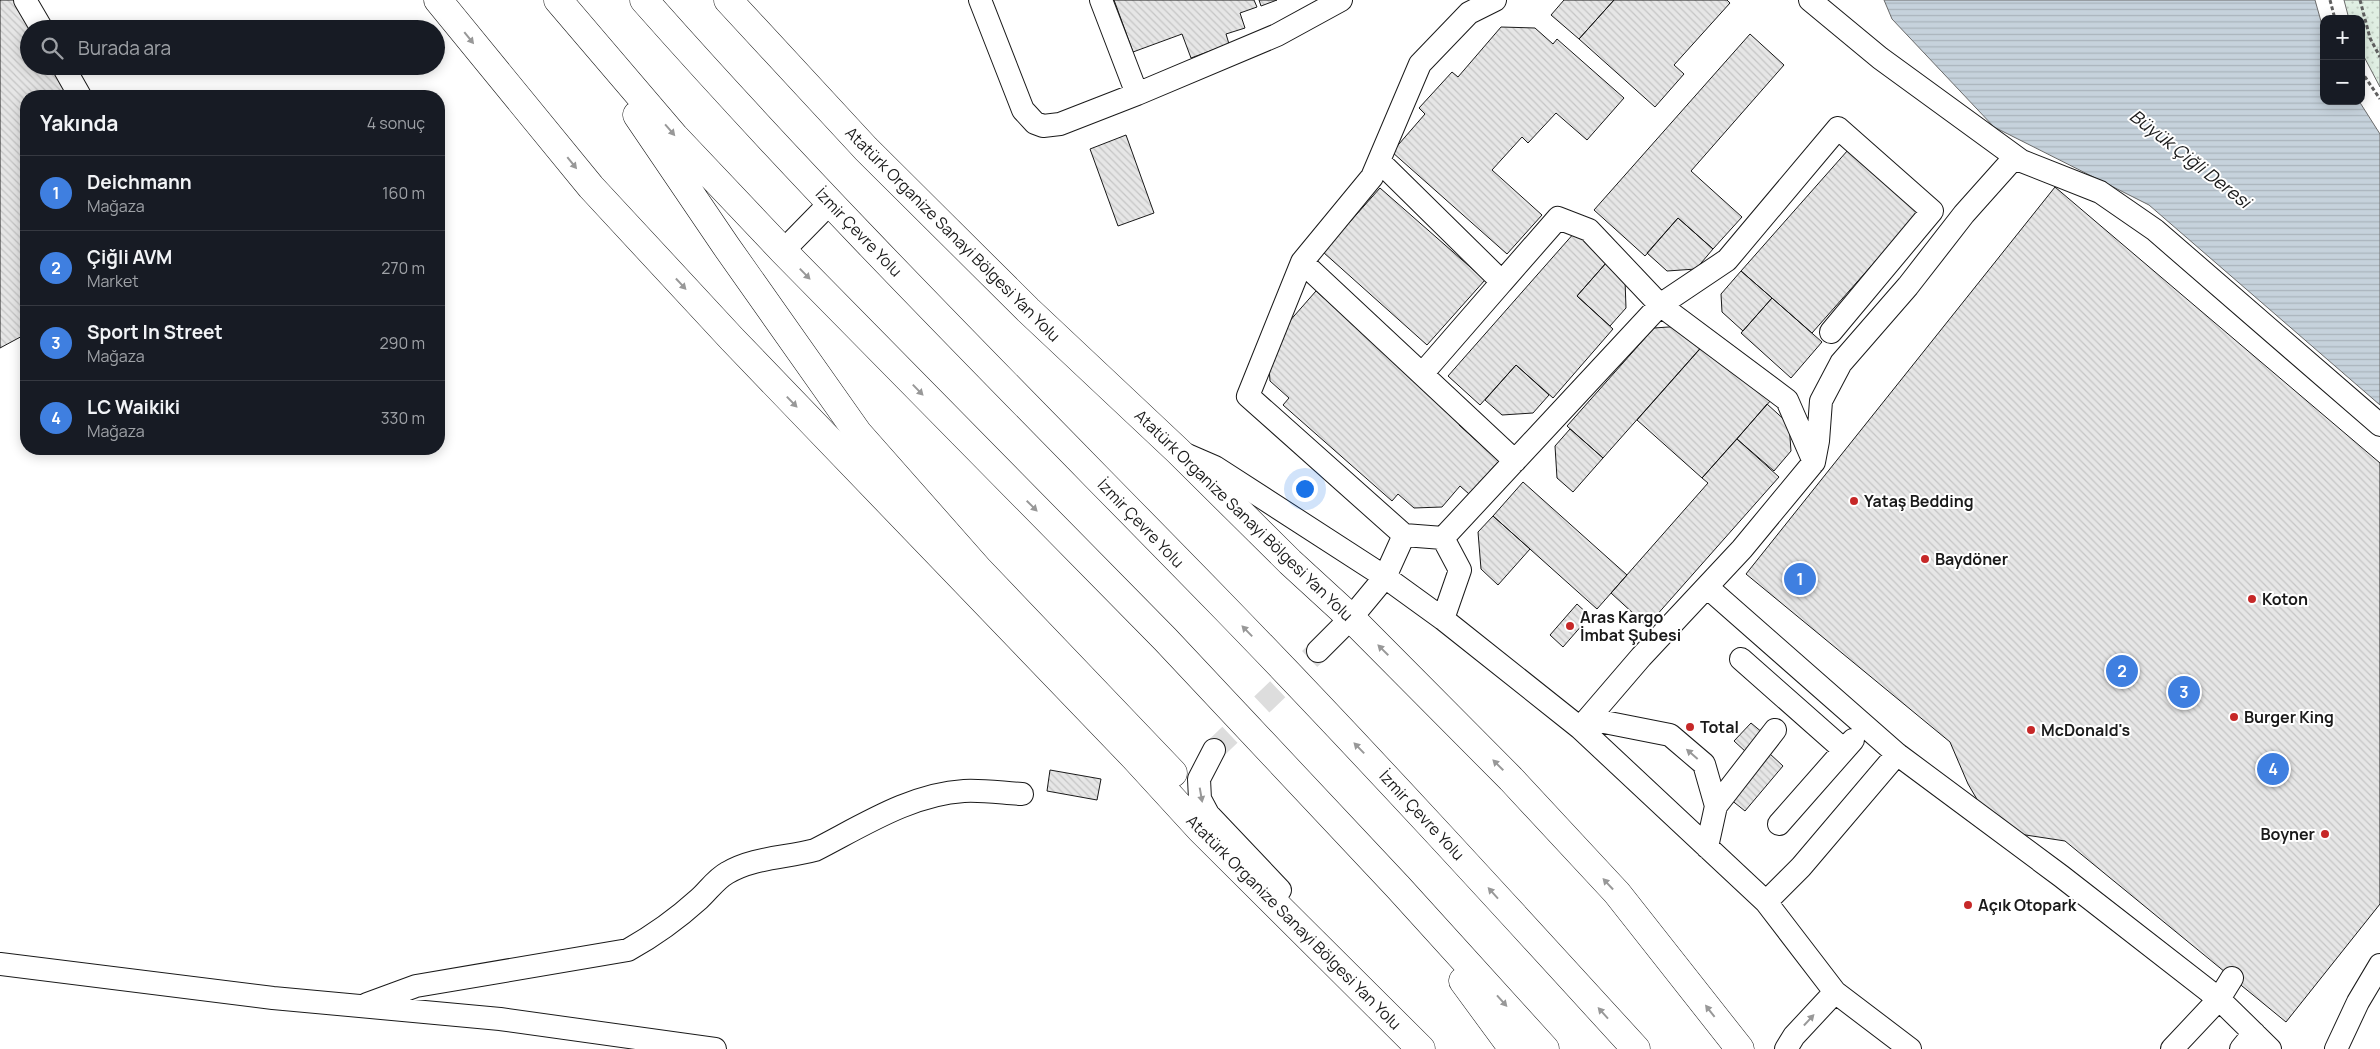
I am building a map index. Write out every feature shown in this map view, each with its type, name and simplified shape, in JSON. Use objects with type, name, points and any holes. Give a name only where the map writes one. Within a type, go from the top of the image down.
[{"type":"main road","name":"Atatürk Organize Sanayi Bölgesi Yan Yolu","points":[[438,0],[591,187],[732,339],[1134,757],[1200,829],[1415,1043]]},
{"type":"main road","name":"İzmir Çevre Yolu","points":[[644,0],[722,88],[1413,805],[1636,1049]]},
{"type":"main road","name":"Atatürk Organize Sanayi Bölgesi Yan Yolu","points":[[728,0],[866,149],[1028,310],[1178,451],[1290,562],[1351,618],[1511,778],[1617,893],[1740,1049]]},
{"type":"main road","points":[[751,0],[792,70]]},
{"type":"main road","points":[[563,6],[675,136],[782,251],[1165,639],[1398,887],[1545,1049]]},
{"type":"main road","points":[[563,6],[726,246],[858,432],[979,570],[1173,773]]},
{"type":"main road","points":[[1398,887],[1513,1049]]},
{"type":"street","points":[[25,0],[37,20]]},
{"type":"street","points":[[980,0],[1023,110],[1035,123],[1052,126],[1137,94],[1277,35],[1341,0]]},
{"type":"street","points":[[1101,0],[1137,94]]},
{"type":"street","points":[[1443,538],[1404,535],[1248,396],[1302,262],[1372,177],[1420,64],[1469,13],[1495,0]]},
{"type":"street","points":[[1810,0],[1880,58],[2020,160]]},
{"type":"street","points":[[68,75],[77,90]]},
{"type":"street","points":[[1443,538],[1660,305],[1727,260],[1838,128],[1932,211],[1831,332]]},
{"type":"street","points":[[1585,724],[1641,657],[1742,549],[1814,462],[1818,441],[1821,400],[1841,362],[1908,286],[1977,200],[2014,158],[2100,192],[2155,230],[2380,425]]},
{"type":"street","points":[[1379,161],[1502,282]]},
{"type":"street","points":[[782,251],[831,202]]},
{"type":"street","points":[[1422,374],[1558,218],[1589,230],[1660,305],[1787,400],[1814,462]]},
{"type":"street","points":[[1302,262],[1515,461]]},
{"type":"street","points":[[1178,451],[1215,467],[1385,577],[1585,724],[1707,847],[1766,902],[1835,992],[1910,1049]]},
{"type":"street","points":[[1318,651],[1351,618],[1385,577],[1404,535]]},
{"type":"street","points":[[1443,538],[1460,570],[1443,620]]},
{"type":"street","points":[[1707,587],[1897,754],[2061,876],[2219,999],[2247,1041],[2270,1049]]},
{"type":"street","points":[[1740,659],[1844,750]]},
{"type":"street","points":[[1805,716],[1827,692]]},
{"type":"street","points":[[1585,724],[1670,734],[1704,764],[1716,806]]},
{"type":"street","points":[[1779,824],[1866,726]]},
{"type":"street","points":[[1707,847],[1716,806],[1775,730]]},
{"type":"street","points":[[1214,750],[1199,779],[1200,799],[1208,814],[1347,959],[1415,1043]]},
{"type":"street","points":[[1766,902],[1801,867],[1897,754]]},
{"type":"street","points":[[362,1006],[416,986],[628,950],[648,939],[690,906],[726,873],[764,858],[801,854],[815,850],[907,804],[940,795],[965,791],[1022,794]]},
{"type":"street","points":[[0,964],[273,998],[500,1019],[715,1049]]},
{"type":"street","points":[[2336,1049],[2358,1002],[2380,966]]},
{"type":"street","points":[[2172,1049],[2219,999],[2232,978]]},
{"type":"street","points":[[1786,1049],[1794,1036],[1835,992]]},
{"type":"path","points":[[2330,0],[2333,15]]},
{"type":"path","points":[[2360,0],[2380,57]]},
{"type":"path","points":[[2365,77],[2380,99]]},
{"type":"green space","points":[[2344,0],[2380,0],[2380,87],[2365,59],[2365,15],[2348,15]]},
{"type":"water","name":"Büyük Çiğli Deresi","points":[[1884,0],[2315,0],[2320,18],[2320,105],[2362,105],[2380,134],[2380,405],[2149,205],[1994,127],[1892,19]]},
{"type":"building","points":[[0,0],[17,0],[28,20],[20,20],[20,75],[59,75],[68,90],[20,90],[20,337],[0,348]]},
{"type":"building","points":[[1114,0],[1254,0],[1257,7],[1240,13],[1245,28],[1226,34],[1229,44],[1191,58],[1182,34],[1133,52]]},
{"type":"building","points":[[1259,0],[1277,0],[1261,6]]},
{"type":"building","points":[[1564,0],[1614,0],[1579,39],[1551,15]]},
{"type":"building","points":[[1614,0],[1727,0],[1730,3],[1674,65],[1684,74],[1655,107],[1579,39]]},
{"type":"building","points":[[1501,27],[1535,28],[1553,44],[1557,39],[1624,98],[1587,140],[1556,113],[1528,143],[1522,137],[1492,170],[1542,215],[1507,254],[1392,152],[1425,114],[1419,108],[1452,72],[1458,77]]},
{"type":"building","points":[[1750,34],[1784,65],[1691,171],[1742,217],[1713,249],[1678,218],[1645,256],[1594,210]]},
{"type":"building","points":[[1126,135],[1154,213],[1118,226],[1090,149]]},
{"type":"building","points":[[1848,150],[1918,213],[1812,333],[1741,271]]},
{"type":"building","points":[[2055,187],[2380,463],[2380,904],[2286,1022],[2065,841],[2019,834],[1988,818],[1968,784],[1950,742],[1746,574]]},
{"type":"building","points":[[1380,188],[1485,280],[1427,345],[1323,252]]},
{"type":"building","points":[[1678,218],[1713,249],[1696,269],[1667,271],[1647,253]]},
{"type":"building","points":[[1575,232],[1607,262],[1577,296],[1613,329],[1553,398],[1516,365],[1480,405],[1448,376]]},
{"type":"building","points":[[1606,263],[1625,280],[1626,308],[1610,326],[1577,296]]},
{"type":"building","points":[[1741,271],[1772,298],[1743,331],[1722,312],[1721,294]]},
{"type":"building","points":[[1316,291],[1462,421],[1459,425],[1499,461],[1469,494],[1460,486],[1442,507],[1414,508],[1398,494],[1392,501],[1283,405],[1289,398],[1270,381],[1268,352],[1280,332]]},
{"type":"building","points":[[1772,298],[1822,342],[1791,378],[1741,333]]},
{"type":"building","points":[[1683,326],[1704,344],[1603,458],[1567,426],[1654,328]]},
{"type":"building","points":[[1707,341],[1772,399],[1702,478],[1637,420]]},
{"type":"building","points":[[1516,365],[1549,395],[1533,413],[1502,415],[1485,400]]},
{"type":"building","points":[[1767,404],[1789,424],[1791,451],[1774,471],[1737,439]]},
{"type":"building","points":[[1570,429],[1603,458],[1573,492],[1557,478],[1555,446]]},
{"type":"building","points":[[1737,439],[1779,477],[1647,626],[1611,593],[1708,483],[1702,478]]},
{"type":"building","points":[[1523,482],[1627,575],[1597,609],[1493,516]]},
{"type":"building","points":[[1493,516],[1530,549],[1498,585],[1481,569],[1478,532]]},
{"type":"building","name":"Aras Kargo İmbat Şubesi","points":[[1577,604],[1590,616],[1563,647],[1550,635]]},
{"type":"building","points":[[1751,723],[1763,733],[1746,752],[1734,741]]},
{"type":"building","points":[[1769,753],[1783,766],[1745,811],[1730,799]]},
{"type":"building","points":[[1050,770],[1101,779],[1097,800],[1047,791]]},
{"type":"tunnel","points":[[1214,750],[1318,651]]},
{"type":"place","name":"Yataş Bedding","points":[[1854,501]]},
{"type":"place","name":"Baydöner","points":[[1925,559]]},
{"type":"place","name":"Deichmann","points":[[1800,579]]},
{"type":"place","name":"Koton","points":[[2252,599]]},
{"type":"place","name":"Aras Kargo İmbat Şubesi","points":[[1570,626]]},
{"type":"place","name":"Çiğli AVM","points":[[2122,671]]},
{"type":"place","name":"Sport In Street","points":[[2184,692]]},
{"type":"place","name":"Burger King","points":[[2234,717]]},
{"type":"place","name":"Total","points":[[1690,727]]},
{"type":"place","name":"McDonald's","points":[[2031,730]]},
{"type":"place","name":"LC Waikiki","points":[[2273,769]]},
{"type":"place","name":"Boyner","points":[[2325,834]]},
{"type":"place","name":"Açık Otopark","points":[[1968,905]]}]
